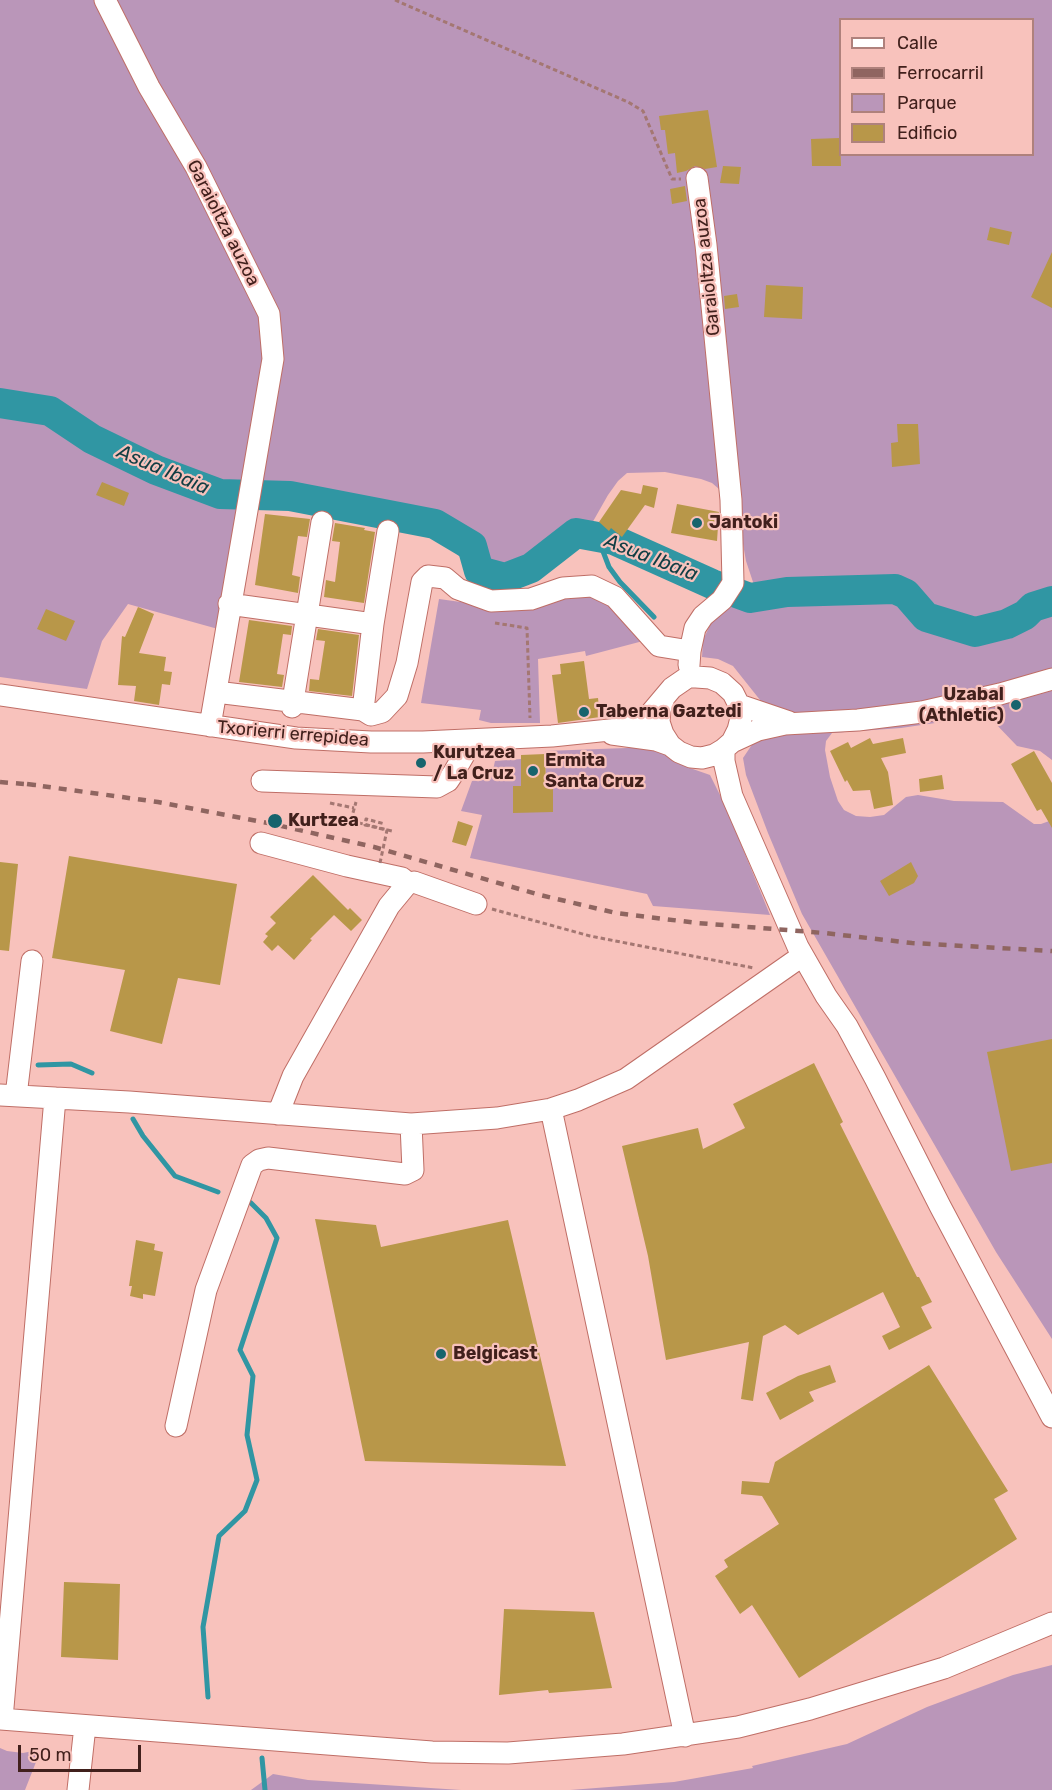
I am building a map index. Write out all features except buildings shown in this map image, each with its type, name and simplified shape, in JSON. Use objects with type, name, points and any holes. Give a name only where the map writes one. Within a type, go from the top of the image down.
[{"type":"street","name":"Garaioltza auzoa","points":[[105,0],[149,87],[195,167],[269,314],[273,359],[229,604],[210,726]]},
{"type":"street","name":"Garaioltza auzoa","points":[[690,651],[695,628],[703,616],[728,592],[731,500],[706,245],[697,178]]},
{"type":"street","points":[[292,704],[322,522]]},
{"type":"street","points":[[363,710],[373,624],[388,531]]},
{"type":"street","points":[[216,692],[292,704],[363,710],[371,715],[382,712],[397,696],[407,663],[422,582],[428,576],[446,578],[458,589],[491,601],[531,599],[563,588],[592,586],[615,597],[659,646],[690,651],[688,677],[710,678],[722,683],[733,693],[739,705],[741,718],[738,730],[728,745],[724,761],[732,796]]},
{"type":"street","points":[[229,604],[373,624]]},
{"type":"street","name":"Txorierri errepidea","points":[[0,695],[296,738],[371,742],[466,740],[619,729],[645,720],[672,688],[688,677]]},
{"type":"street","points":[[1052,679],[922,712],[858,720],[776,726],[758,730],[714,755],[702,758],[724,782],[732,796],[802,956],[847,1026],[1052,1417]]},
{"type":"street","points":[[664,698],[659,723],[670,745]]},
{"type":"street","points":[[739,705],[787,722],[813,723]]},
{"type":"street","name":"Txorierri errepidea","points":[[587,733],[626,736],[670,745],[691,757],[702,758]]},
{"type":"street","points":[[262,781],[437,787],[448,781],[454,772],[464,755],[466,740]]},
{"type":"street","points":[[261,843],[402,878],[408,884]]},
{"type":"street","points":[[278,1114],[293,1076],[389,906],[408,884],[414,882],[476,904]]},
{"type":"street","points":[[32,961],[8,1096],[411,1124],[497,1118],[551,1109],[578,1100],[626,1079],[802,956]]},
{"type":"street","points":[[55,1098],[52,1155],[1,1719],[432,1752],[508,1753],[623,1744],[738,1727],[810,1709],[933,1671],[1052,1623]]},
{"type":"street","points":[[551,1109],[685,1736]]},
{"type":"street","points":[[176,1426],[207,1290],[252,1165],[268,1158],[405,1174],[412,1170],[411,1124]]},
{"type":"street","points":[[78,1790],[85,1726]]},
{"type":"path","name":"Garaioltza auzoa","points":[[395,0],[628,102],[643,111],[672,179],[697,178]]},
{"type":"path","points":[[495,623],[527,628],[530,724]]},
{"type":"path","points":[[350,827],[357,796]]},
{"type":"path","points":[[330,804],[354,808]]},
{"type":"path","points":[[326,815],[325,817],[345,822]]},
{"type":"path","points":[[334,819],[335,816],[388,830]]},
{"type":"path","points":[[380,863],[388,830],[385,824],[366,819],[365,825],[388,830]]},
{"type":"path","points":[[476,904],[590,936],[760,969]]},
{"type":"green space","points":[[0,0],[1052,0],[1052,760],[1040,751],[1017,746],[993,721],[983,716],[901,728],[832,733],[826,741],[825,750],[830,777],[838,801],[844,810],[856,816],[884,815],[906,797],[918,795],[954,801],[1003,802],[1034,824],[1052,820],[1052,1339],[996,1252],[802,914],[768,833],[746,775],[743,758],[772,715],[733,666],[718,659],[702,657],[703,640],[713,619],[740,599],[759,600],[746,561],[739,521],[719,489],[712,483],[665,472],[627,473],[608,495],[587,532],[565,554],[552,563],[516,574],[490,572],[465,561],[453,551],[437,530],[404,514],[283,500],[246,499],[218,629],[128,604],[102,641],[87,689],[0,677]]},
{"type":"green space","points":[[578,591],[603,598],[643,641],[586,656],[585,651],[538,659],[540,723],[491,723],[479,720],[481,710],[421,703],[439,599],[497,607]]},
{"type":"green space","points":[[653,747],[690,768],[710,775],[725,805],[770,915],[653,906],[647,894],[470,858],[482,815],[461,811],[472,781],[491,779],[495,761],[521,759],[521,786],[513,787],[513,812],[553,812],[553,784],[546,784],[545,751]]},
{"type":"green space","points":[[1052,1665],[1052,1790],[570,1790],[674,1782],[753,1768],[752,1766],[847,1744],[927,1707],[1013,1675]]},
{"type":"green space","points":[[0,1748],[23,1753],[38,1750],[38,1757],[25,1790],[0,1790]]},
{"type":"green space","points":[[273,1774],[308,1780],[461,1790],[251,1790]]},
{"type":"waterway","name":"Asua Ibaia","points":[[0,403],[50,411],[92,439],[156,470],[220,494],[290,496],[435,524],[472,546],[479,571],[505,578],[531,568],[576,533],[614,540],[712,584],[750,598],[787,592],[895,589],[906,594],[926,617],[975,632],[1007,624],[1025,615],[1033,607],[1052,601]]},
{"type":"waterway","points":[[600,537],[609,567],[620,582],[654,617]]},
{"type":"waterway","points":[[38,1065],[71,1064],[92,1073]]},
{"type":"waterway","points":[[133,1119],[143,1136],[175,1176],[218,1192]]},
{"type":"waterway","points":[[208,1697],[203,1627],[219,1536],[245,1511],[257,1480],[247,1435],[253,1376],[240,1350],[277,1238],[266,1218],[251,1203]]},
{"type":"waterway","points":[[262,1758],[265,1790]]},
{"type":"railway","points":[[0,782],[36,785]]},
{"type":"railway","points":[[27,784],[158,802],[268,823],[374,847],[540,895],[616,913],[912,943],[1052,951]]},
{"type":"place","name":"Jantoki","points":[[697,523]]},
{"type":"place","name":"Uzabal (Athletic)","points":[[1016,705]]},
{"type":"place","name":"Taberna Gaztedi","points":[[584,712]]},
{"type":"place","name":"Kurutzea / La Cruz","points":[[421,763]]},
{"type":"place","name":"Ermita Santa Cruz","points":[[533,771]]},
{"type":"place","name":"Kurtzea","points":[[275,821]]},
{"type":"place","name":"Belgicast","points":[[441,1354]]}]
